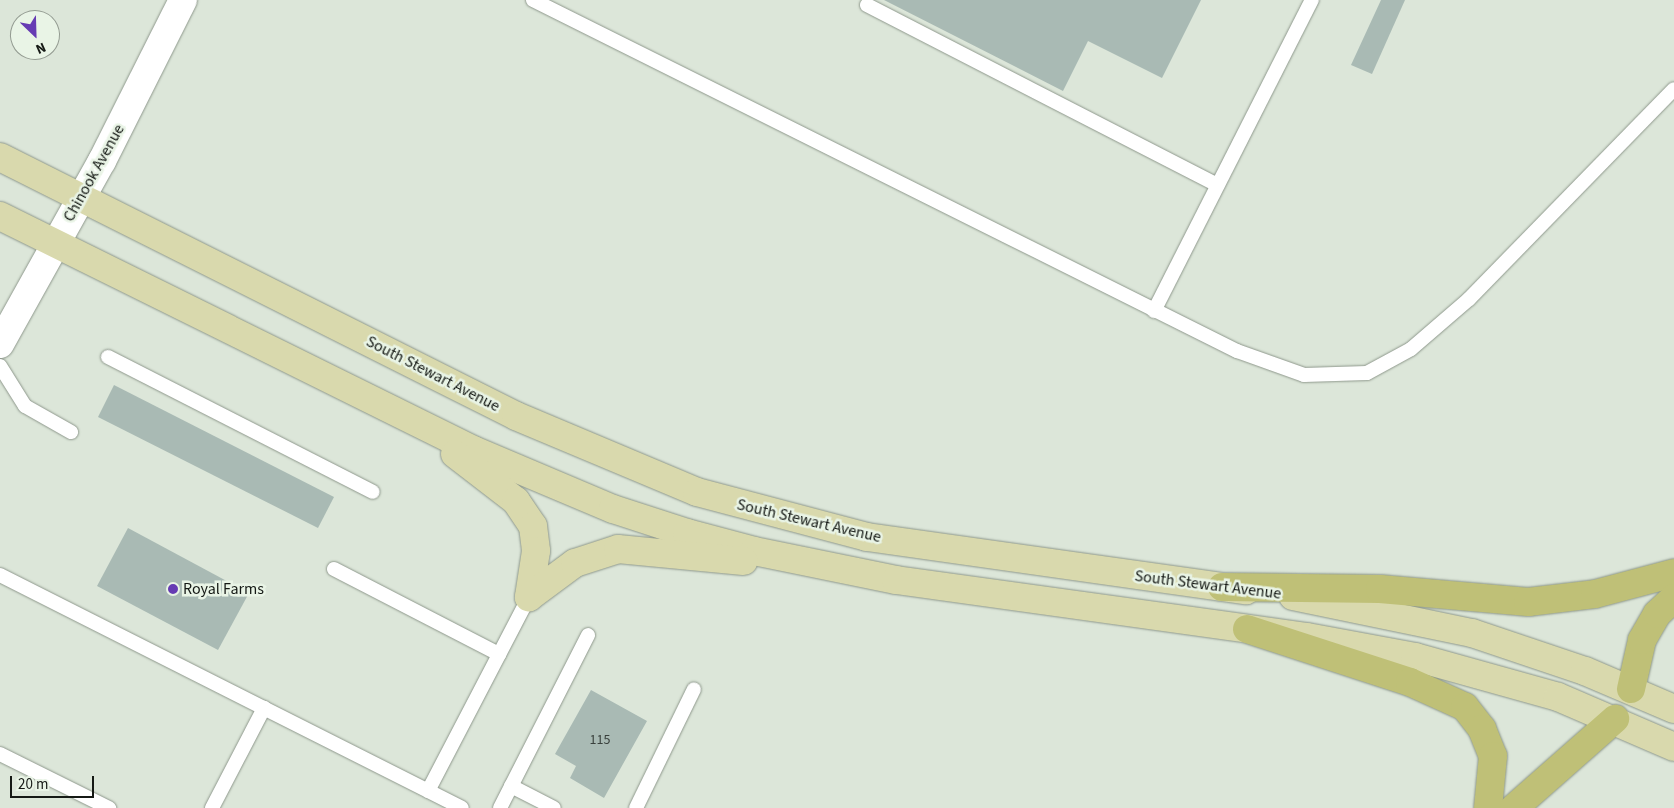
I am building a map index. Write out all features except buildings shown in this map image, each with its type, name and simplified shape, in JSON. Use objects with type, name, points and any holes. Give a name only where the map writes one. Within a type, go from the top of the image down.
[{"type":"highway","points":[[1222,587],[1380,589],[1528,602],[1595,594],[1674,573]]},
{"type":"highway","points":[[1631,690],[1642,640],[1657,614],[1674,598]]},
{"type":"highway","points":[[1247,629],[1410,682],[1465,707],[1482,728],[1493,756],[1488,808]]},
{"type":"highway","points":[[1514,808],[1615,719]]},
{"type":"main road","name":"South Stewart Avenue","points":[[0,157],[516,416],[697,492],[867,536],[1312,599],[1472,633],[1538,653],[1674,709]]},
{"type":"main road","points":[[0,216],[536,479],[613,509],[754,552],[827,568]]},
{"type":"main road","points":[[406,416],[505,492],[526,514],[536,539],[529,597]]},
{"type":"main road","points":[[529,597],[575,563],[618,549],[827,568],[1365,647],[1463,668],[1615,719],[1674,747]]},
{"type":"main road","points":[[1615,719],[1631,690]]},
{"type":"street","name":"Chinook Avenue","points":[[0,344],[81,198],[182,0]]},
{"type":"lane","points":[[534,0],[1237,351],[1304,375],[1367,373],[1411,349],[1469,299],[1674,89]]},
{"type":"lane","points":[[1154,310],[1312,0]]},
{"type":"lane","points":[[867,5],[1217,185]]},
{"type":"lane","points":[[108,357],[373,492]]},
{"type":"lane","points":[[0,366],[25,406],[71,432]]},
{"type":"lane","points":[[334,569],[499,654]]},
{"type":"lane","points":[[0,575],[462,808]]},
{"type":"lane","points":[[428,791],[529,597]]},
{"type":"lane","points":[[500,808],[588,635]]},
{"type":"lane","points":[[636,808],[694,689]]},
{"type":"lane","points":[[212,808],[264,708]]},
{"type":"lane","points":[[0,754],[109,808]]},
{"type":"lane","points":[[511,786],[554,808]]},
{"type":"place","name":"Royal Farms","points":[[173,589]]}]
